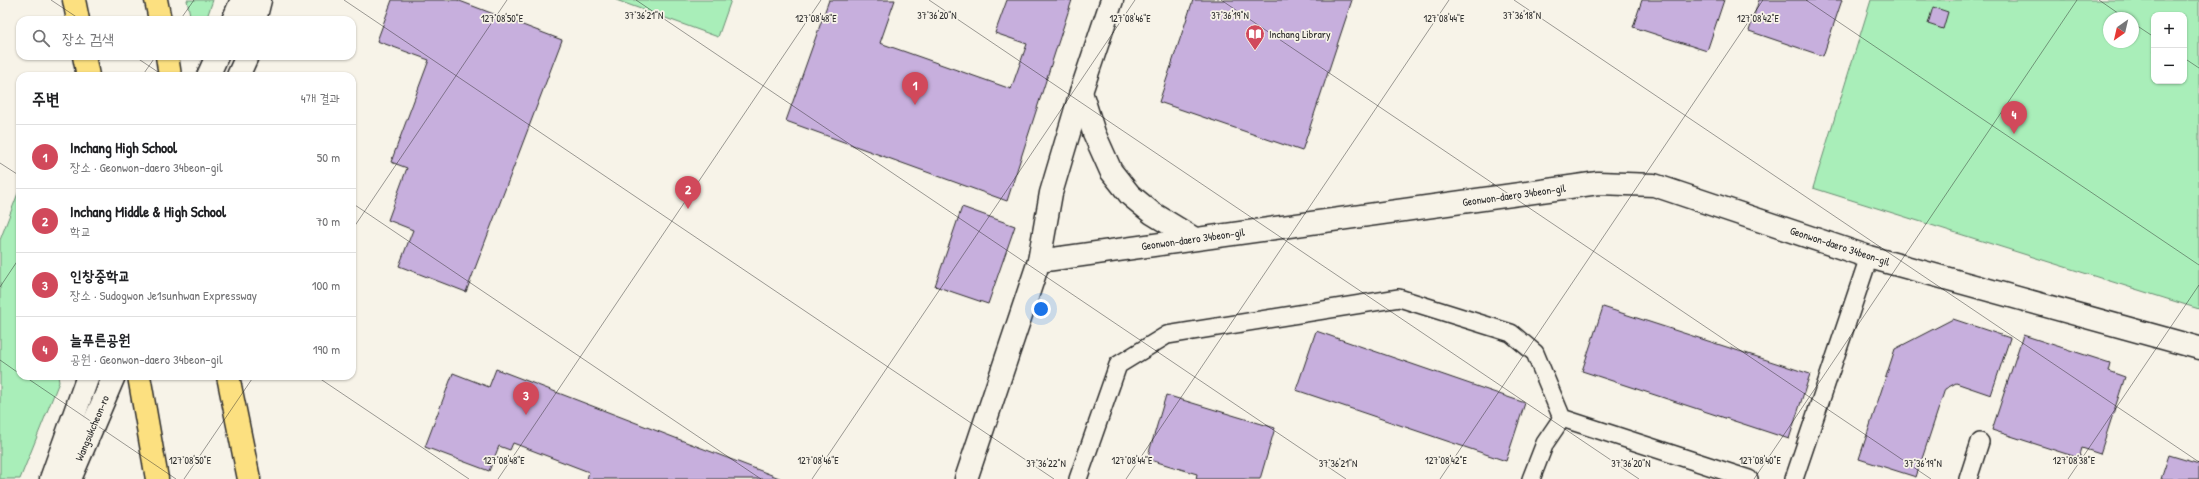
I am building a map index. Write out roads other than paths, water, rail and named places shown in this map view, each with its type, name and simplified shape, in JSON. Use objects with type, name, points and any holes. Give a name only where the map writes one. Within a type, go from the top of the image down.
[{"type":"highway","points":[[74,0],[77,16]]},
{"type":"highway","points":[[156,0],[159,16]]},
{"type":"highway","points":[[85,60],[87,72]]},
{"type":"highway","points":[[168,60],[169,72]]},
{"type":"highway","points":[[140,380],[157,479]]},
{"type":"highway","points":[[229,380],[249,479]]},
{"type":"street","points":[[235,16],[242,0]]},
{"type":"street","points":[[256,16],[260,0]]},
{"type":"street","points":[[966,479],[1039,261],[1051,193],[1081,92],[1112,0]]},
{"type":"street","points":[[210,72],[215,60]]},
{"type":"street","points":[[240,72],[245,60]]},
{"type":"street","points":[[1081,92],[1094,133],[1111,171],[1130,195],[1152,213],[1193,238]]},
{"type":"street","name":"Geonwon-daero 34beon-gil","points":[[1039,261],[1193,238],[1598,183],[1654,186],[1869,256],[2199,348]]},
{"type":"street","name":"Wangsukcheon-ro","points":[[51,479],[87,380]]},
{"type":"street","name":"Wangsukcheon-ro","points":[[70,479],[112,380]]},
{"type":"lane","points":[[1794,479],[1869,256]]},
{"type":"lane","points":[[1078,479],[1118,365],[1167,335],[1400,298],[1511,333],[1535,353],[1562,418],[1749,479]]},
{"type":"lane","points":[[1531,479],[1545,443],[1562,418]]},
{"type":"lane","points":[[1968,479],[1980,442]]},
{"type":"place","name":"Inchang Library","points":[[1255,51]]},
{"type":"place","name":"Inchang High School","points":[[915,105]]},
{"type":"place","name":"늘푸른공원","points":[[2014,134]]},
{"type":"place","name":"Inchang Middle & High School","points":[[688,209]]},
{"type":"place","name":"인창중학교","points":[[526,415]]}]
